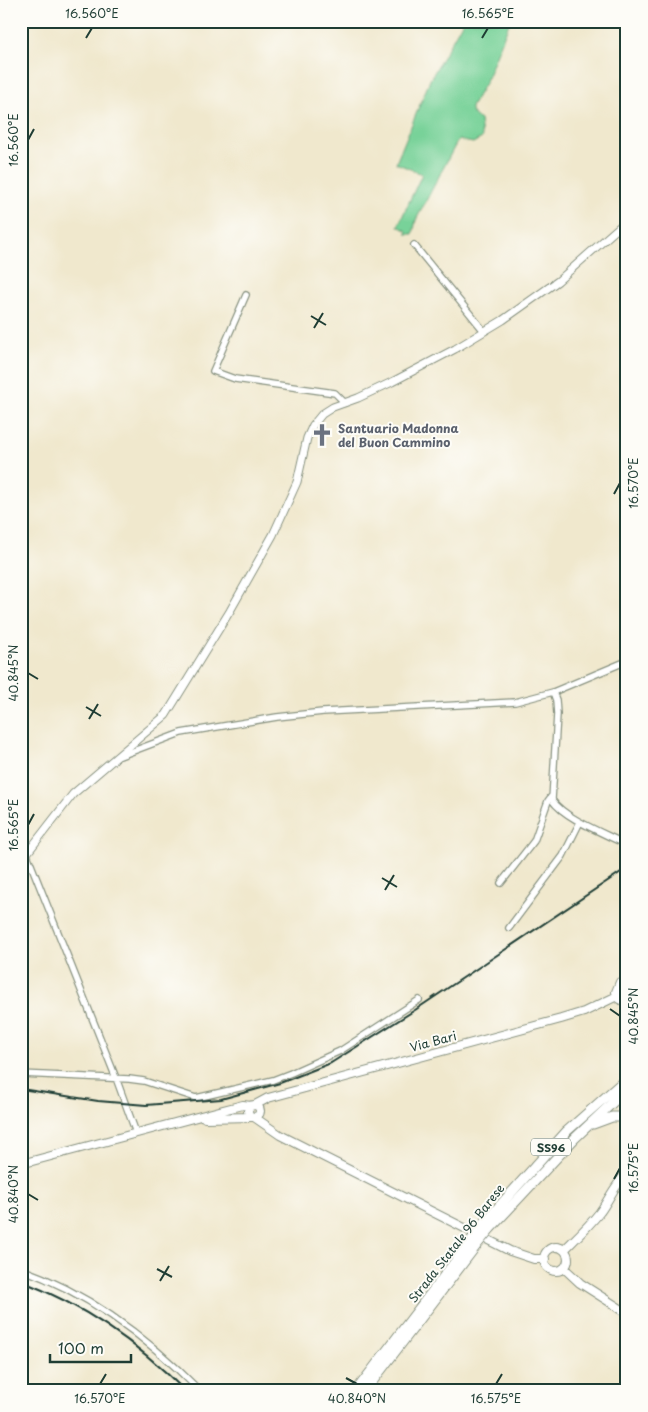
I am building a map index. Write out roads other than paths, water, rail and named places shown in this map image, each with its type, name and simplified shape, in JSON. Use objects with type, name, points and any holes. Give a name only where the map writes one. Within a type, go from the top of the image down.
[{"type":"highway","name":"Strada Statale 96 Barese","points":[[356,1391],[486,1227],[567,1130],[627,1078]]},
{"type":"highway","name":"Strada Statale 96 Barese","points":[[486,1227],[627,1089]]},
{"type":"highway","points":[[575,1138],[604,1118],[627,1117]]},
{"type":"highway","name":"Strada Statale 96 Barese","points":[[366,1391],[476,1240]]},
{"type":"main road","points":[[627,979],[618,985],[617,996],[627,1003]]},
{"type":"main road","name":"Via Bari","points":[[256,1112],[273,1097],[561,1019],[584,1012],[617,996]]},
{"type":"main road","points":[[21,1164],[244,1105],[256,1112],[271,1129],[510,1250],[534,1259],[545,1259]]},
{"type":"main road","points":[[198,1117],[234,1118],[256,1112]]},
{"type":"main road","points":[[564,1250],[601,1211],[612,1190],[627,1173]]},
{"type":"main road","points":[[553,1248],[564,1250],[568,1257],[564,1268],[553,1270],[547,1266],[545,1259],[547,1252],[553,1248]]},
{"type":"main road","points":[[564,1268],[580,1283],[626,1310]]},
{"type":"street","points":[[136,1133],[116,1078],[24,853],[73,794],[166,715],[230,611],[273,535],[297,482],[307,438],[313,425],[322,414],[333,407],[392,382],[484,332],[558,281],[627,220]]},
{"type":"street","points":[[414,245],[484,332]]},
{"type":"street","points":[[246,295],[213,371],[235,379],[335,393],[346,403]]},
{"type":"street","points":[[120,756],[181,733],[277,717],[323,712],[515,702],[553,692],[627,661]]},
{"type":"street","points":[[501,883],[534,841],[551,797],[557,714],[556,700],[553,692]]},
{"type":"street","points":[[551,797],[558,807],[580,822],[627,845]]},
{"type":"street","points":[[508,928],[563,856],[580,822]]},
{"type":"street","points":[[21,1074],[144,1081],[196,1098],[292,1074],[340,1050],[419,1000]]},
{"type":"street","points":[[21,1270],[62,1288],[118,1320],[153,1347],[200,1391]]},
{"type":"railway","points":[[21,1089],[98,1101],[146,1105],[221,1099],[280,1083],[331,1063],[415,1010],[627,868]]},
{"type":"railway","points":[[21,1281],[66,1302],[109,1327],[129,1341],[185,1391]]},
{"type":"place","name":"Santuario Madonna del Buon Cammino","points":[[322,435]]}]
